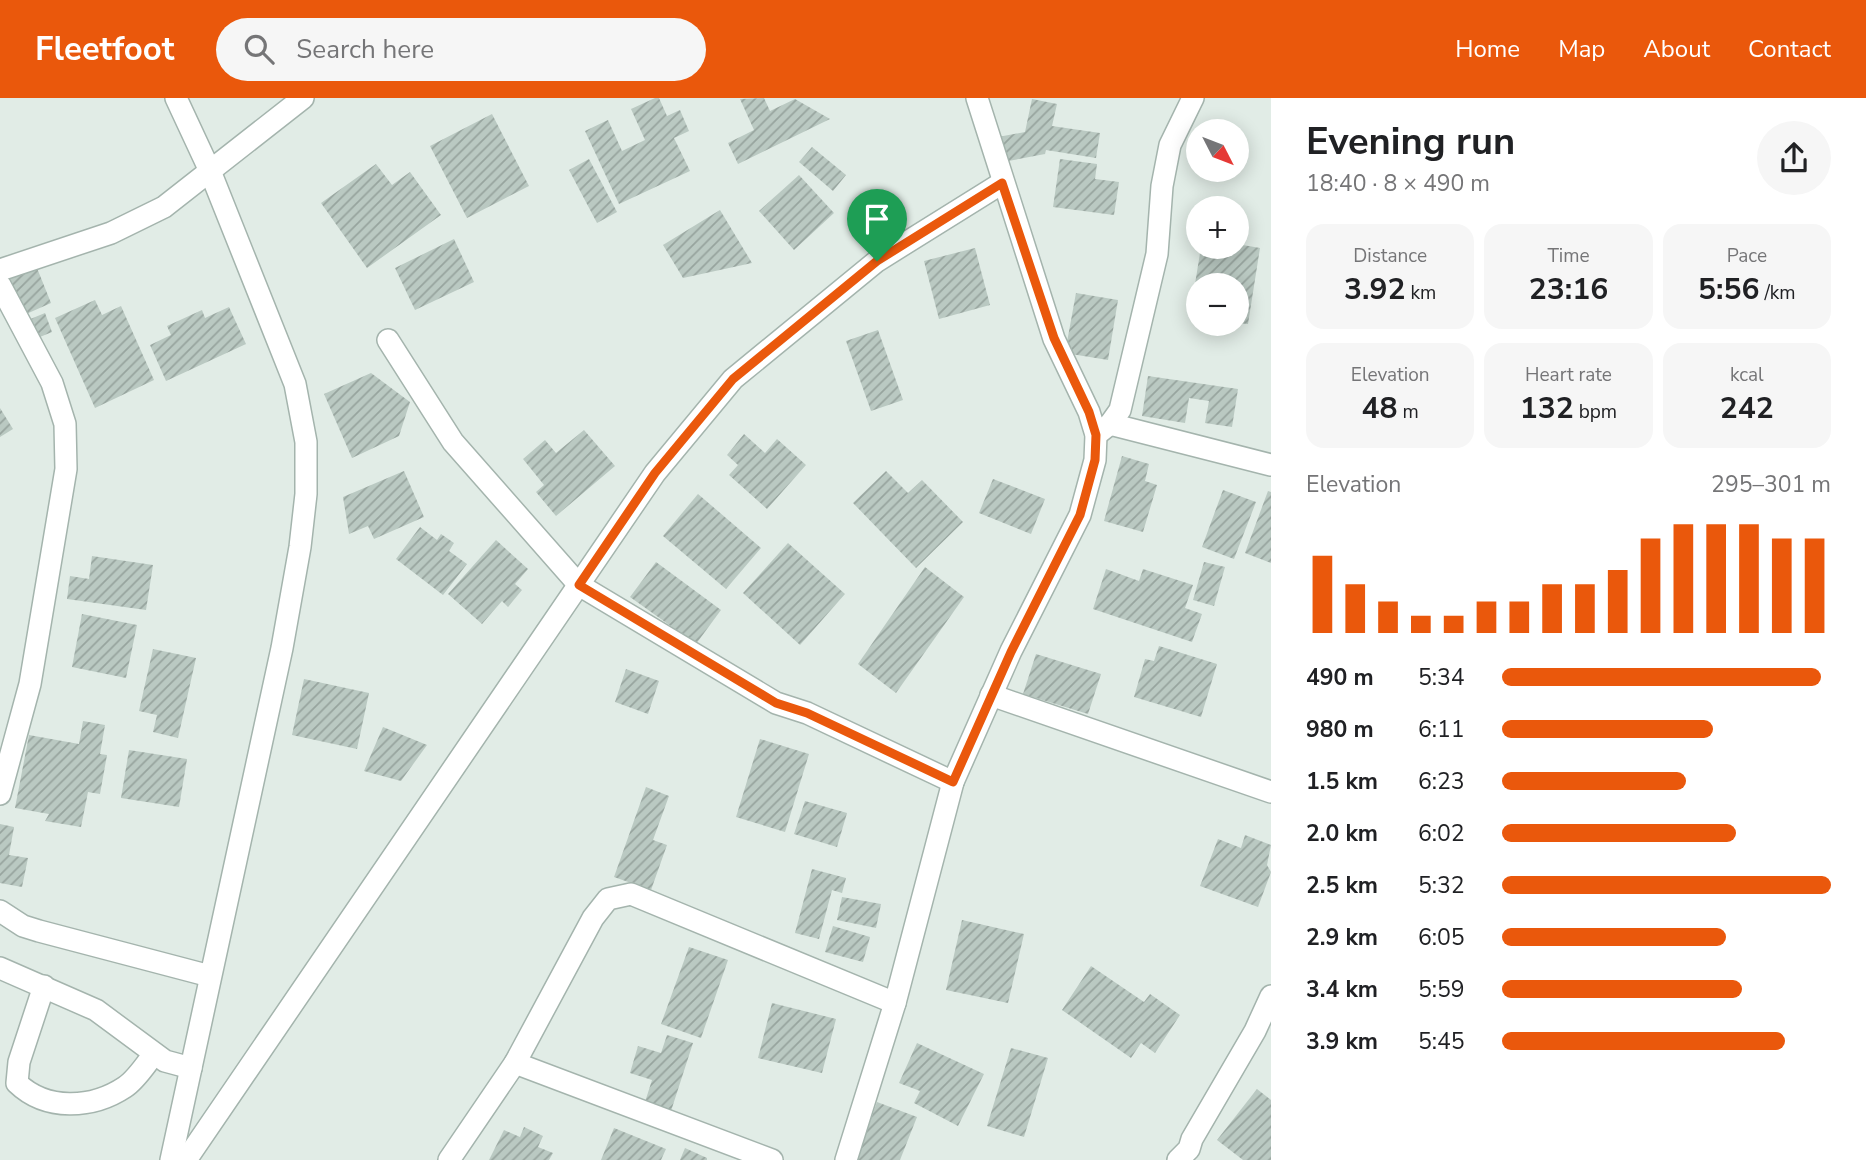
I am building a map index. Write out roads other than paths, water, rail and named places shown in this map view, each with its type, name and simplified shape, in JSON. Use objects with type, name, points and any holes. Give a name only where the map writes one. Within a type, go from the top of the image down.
[{"type":"street","points":[[171,1160],[282,648],[300,547],[306,494],[306,442],[295,384],[210,171],[176,98]]},
{"type":"street","points":[[0,270],[111,233],[164,207],[303,98]]},
{"type":"street","points":[[977,98],[1002,183],[1054,338],[1089,412],[1103,429],[1271,465]]},
{"type":"street","points":[[846,1160],[895,1003],[953,782],[991,695],[1080,515],[1103,429],[1119,410],[1157,254],[1170,145],[1193,98]]},
{"type":"street","points":[[186,1160],[655,473],[733,379],[877,261],[1002,183]]},
{"type":"street","points":[[0,285],[51,383],[65,424],[66,469],[30,684],[0,794]]},
{"type":"street","points":[[388,340],[453,442],[579,585],[776,703],[807,713],[953,782]]},
{"type":"street","points":[[991,695],[1271,792]]},
{"type":"street","points":[[449,1160],[515,1063],[593,918],[608,899],[632,894],[895,1003]]},
{"type":"street","points":[[0,911],[23,926],[39,931],[210,976]]},
{"type":"street","points":[[0,968],[96,1010],[141,1040],[154,1054],[191,1068]]},
{"type":"street","points":[[44,986],[19,1062],[18,1083],[31,1096],[59,1105],[99,1100],[127,1086],[154,1054]]},
{"type":"street","points":[[1187,1156],[1192,1139],[1263,1037],[1271,996]]},
{"type":"street","points":[[515,1063],[772,1160]]}]
